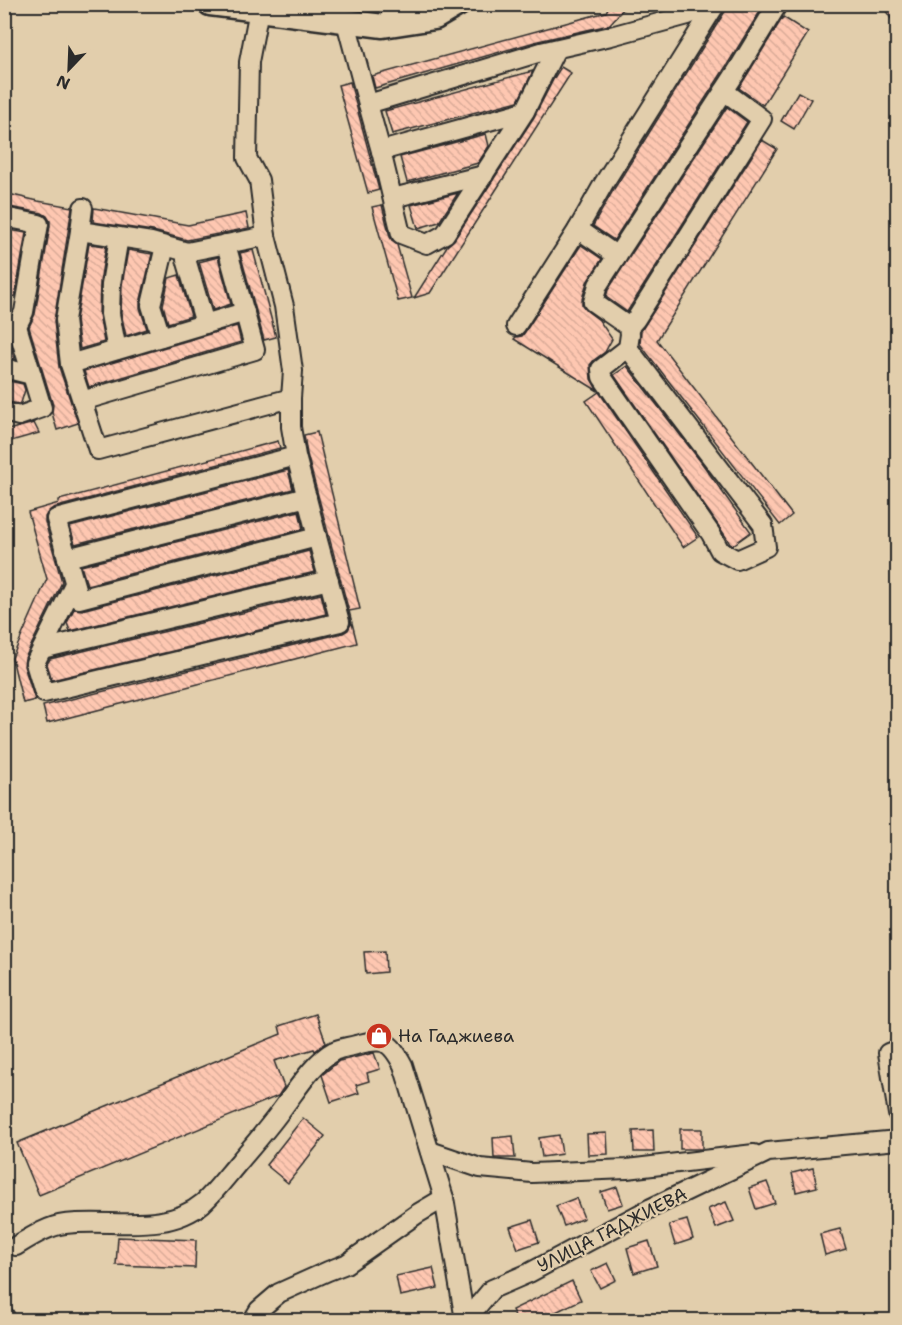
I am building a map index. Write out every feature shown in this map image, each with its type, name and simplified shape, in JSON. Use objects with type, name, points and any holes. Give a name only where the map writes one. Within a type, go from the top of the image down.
[{"type":"main road","points":[[210,4],[260,8],[383,26],[435,18],[459,4]]},
{"type":"street","points":[[383,26],[401,4]]},
{"type":"street","points":[[368,104],[556,49],[688,15],[715,4]]},
{"type":"street","points":[[516,326],[715,4]]},
{"type":"street","points":[[628,348],[763,525],[766,547],[737,560],[720,550],[602,377],[601,369],[628,348],[630,334],[628,327],[593,302],[598,285],[724,91],[776,4]]},
{"type":"street","points":[[75,584],[35,663],[44,693],[340,622],[296,456],[291,427],[292,371],[284,306],[266,236],[259,180],[247,159],[249,62],[260,8]]},
{"type":"street","points":[[346,22],[401,234],[428,244],[445,234],[484,175],[525,111],[556,49]]},
{"type":"street","points":[[628,327],[636,319],[762,119],[724,91]]},
{"type":"street","points":[[381,151],[525,111]]},
{"type":"street","points":[[393,198],[484,175]]},
{"type":"street","points":[[83,208],[65,320],[70,364],[98,450],[291,398]]},
{"type":"street","points":[[4,217],[39,224],[24,312],[11,324],[32,375],[42,408],[9,416]]},
{"type":"street","points":[[578,229],[617,256]]},
{"type":"street","points":[[80,231],[187,252],[266,236]]},
{"type":"street","points":[[117,350],[110,314],[111,284],[118,237]]},
{"type":"street","points":[[82,401],[255,350],[226,244]]},
{"type":"street","points":[[161,337],[151,305],[165,246]]},
{"type":"street","points":[[187,252],[186,259],[205,324]]},
{"type":"street","points":[[70,364],[245,312]]},
{"type":"street","points":[[4,368],[32,375]]},
{"type":"street","points":[[296,456],[56,519],[79,599],[317,537]]},
{"type":"street","points":[[67,558],[307,497]]},
{"type":"street","points":[[42,650],[328,580]]},
{"type":"street","points":[[16,1246],[49,1228],[64,1224],[132,1223],[166,1220],[187,1214],[215,1191],[324,1059],[335,1050],[375,1041],[387,1044],[395,1051],[403,1065],[444,1198],[466,1320]]},
{"type":"street","points":[[897,1049],[888,1053],[897,1114]]},
{"type":"street","name":"УЛИЦА ГАДЖИЕВА","points":[[430,1151],[480,1168],[532,1173],[627,1169],[768,1152],[897,1140]]},
{"type":"street","name":"УЛИЦА ГАДЖИЕВА","points":[[466,1320],[492,1290],[529,1273],[651,1208],[768,1152]]},
{"type":"street","points":[[253,1320],[259,1310],[279,1293],[346,1264],[417,1214],[444,1198]]},
{"type":"street","points":[[4,1316],[6,1320]]},
{"type":"building","points":[[610,4],[622,4],[620,8],[625,7],[609,25],[538,41],[375,88],[372,76],[606,12]]},
{"type":"building","points":[[727,4],[764,5],[614,240],[593,226],[726,10]]},
{"type":"building","points":[[881,4],[897,4],[897,27]]},
{"type":"building","points":[[783,17],[808,33],[763,105],[739,88]]},
{"type":"building","points":[[561,67],[571,73],[430,293],[414,298],[534,117]]},
{"type":"building","points":[[533,71],[518,101],[392,134],[385,111]]},
{"type":"building","points":[[350,82],[379,190],[368,193],[338,85]]},
{"type":"building","points":[[798,92],[811,99],[794,129],[781,121]]},
{"type":"building","points":[[727,107],[747,122],[627,312],[606,297],[608,290]]},
{"type":"building","points":[[486,134],[489,146],[478,163],[407,182],[400,157]]},
{"type":"building","points":[[762,140],[777,149],[657,340],[792,515],[780,525],[640,344],[641,331]]},
{"type":"building","points":[[4,193],[72,207],[54,321],[59,367],[78,423],[57,430],[52,413],[53,405],[29,327],[35,314],[50,221],[42,213],[4,206]]},
{"type":"building","points":[[458,193],[439,222],[418,228],[411,205]]},
{"type":"building","points":[[382,205],[390,237],[397,245],[412,298],[398,301],[372,207]]},
{"type":"building","points":[[94,208],[188,225],[246,213],[249,228],[187,240],[153,231],[93,222]]},
{"type":"building","points":[[4,229],[26,233],[15,297],[4,297]]},
{"type":"building","points":[[89,244],[106,246],[100,282],[99,314],[104,342],[80,349],[76,320]]},
{"type":"building","points":[[581,245],[602,259],[587,282],[582,305],[599,320],[612,339],[605,352],[590,365],[591,379],[598,391],[514,339],[525,332]]},
{"type":"building","points":[[128,250],[152,254],[140,303],[147,329],[126,336],[121,313],[122,285]]},
{"type":"building","points":[[253,250],[276,337],[264,340],[240,253]]},
{"type":"building","points":[[218,257],[231,304],[213,310],[199,262]]},
{"type":"building","points":[[179,275],[191,316],[168,323],[163,305],[169,278]]},
{"type":"building","points":[[237,326],[241,342],[89,387],[84,371]]},
{"type":"building","points":[[4,335],[8,336],[15,359],[4,357]]},
{"type":"building","points":[[627,366],[701,462],[751,532],[733,545],[730,544],[614,375]]},
{"type":"building","points":[[4,380],[23,384],[25,390],[21,403],[4,401]]},
{"type":"building","points":[[599,392],[698,537],[683,547],[586,401]]},
{"type":"building","points":[[34,423],[39,433],[4,443],[4,431]]},
{"type":"building","points":[[317,432],[360,609],[349,611],[351,619],[307,454],[304,435]]},
{"type":"building","points":[[278,441],[280,448],[53,508],[48,512],[45,522],[62,582],[25,658],[24,666],[35,700],[23,703],[12,658],[47,579],[28,512],[59,503],[59,500]]},
{"type":"building","points":[[288,470],[293,489],[75,544],[70,527]]},
{"type":"building","points":[[299,511],[303,529],[87,585],[81,566]]},
{"type":"building","points":[[309,551],[315,572],[70,631],[67,623],[74,609],[82,610]]},
{"type":"building","points":[[321,594],[326,614],[52,680],[47,664],[50,659]]},
{"type":"building","points":[[351,619],[357,643],[47,723],[43,706],[343,633],[348,630]]},
{"type":"building","points":[[385,951],[386,972],[366,974],[364,952]]},
{"type":"building","points":[[316,1014],[326,1043],[315,1051],[314,1049],[274,1061],[284,1087],[278,1096],[39,1195],[17,1143],[281,1034],[279,1026]]},
{"type":"building","points":[[374,1053],[380,1069],[367,1073],[369,1081],[356,1085],[359,1093],[331,1102],[322,1075],[339,1061]]},
{"type":"building","points":[[303,1118],[325,1136],[288,1183],[266,1165]]},
{"type":"building","points":[[680,1129],[702,1129],[702,1149],[680,1149]]},
{"type":"building","points":[[653,1130],[654,1152],[634,1152],[633,1131]]},
{"type":"building","points":[[607,1133],[608,1154],[588,1155],[587,1134]]},
{"type":"building","points":[[559,1135],[562,1154],[542,1157],[539,1138]]},
{"type":"building","points":[[513,1136],[515,1158],[494,1158],[493,1138]]},
{"type":"building","points":[[813,1168],[817,1187],[796,1192],[792,1173]]},
{"type":"building","points":[[767,1182],[775,1203],[756,1209],[749,1188]]},
{"type":"building","points":[[617,1187],[623,1204],[607,1209],[601,1192]]},
{"type":"building","points":[[576,1198],[584,1218],[564,1226],[556,1206]]},
{"type":"building","points":[[726,1202],[734,1221],[716,1228],[708,1209]]},
{"type":"building","points":[[532,1220],[539,1242],[518,1249],[510,1227]]},
{"type":"building","points":[[687,1220],[693,1239],[675,1245],[669,1225]]},
{"type":"building","points":[[840,1229],[846,1249],[825,1255],[820,1234]]},
{"type":"building","points":[[118,1237],[196,1240],[195,1268],[116,1265]]},
{"type":"building","points":[[649,1241],[657,1266],[634,1273],[627,1248]]},
{"type":"building","points":[[608,1263],[616,1280],[600,1288],[591,1271]]},
{"type":"building","points":[[433,1268],[438,1288],[400,1296],[396,1276]]},
{"type":"building","points":[[572,1281],[581,1300],[543,1318],[545,1320],[517,1320],[512,1310]]},
{"type":"place","name":"На Гаджиева","points":[[379,1036]]}]
